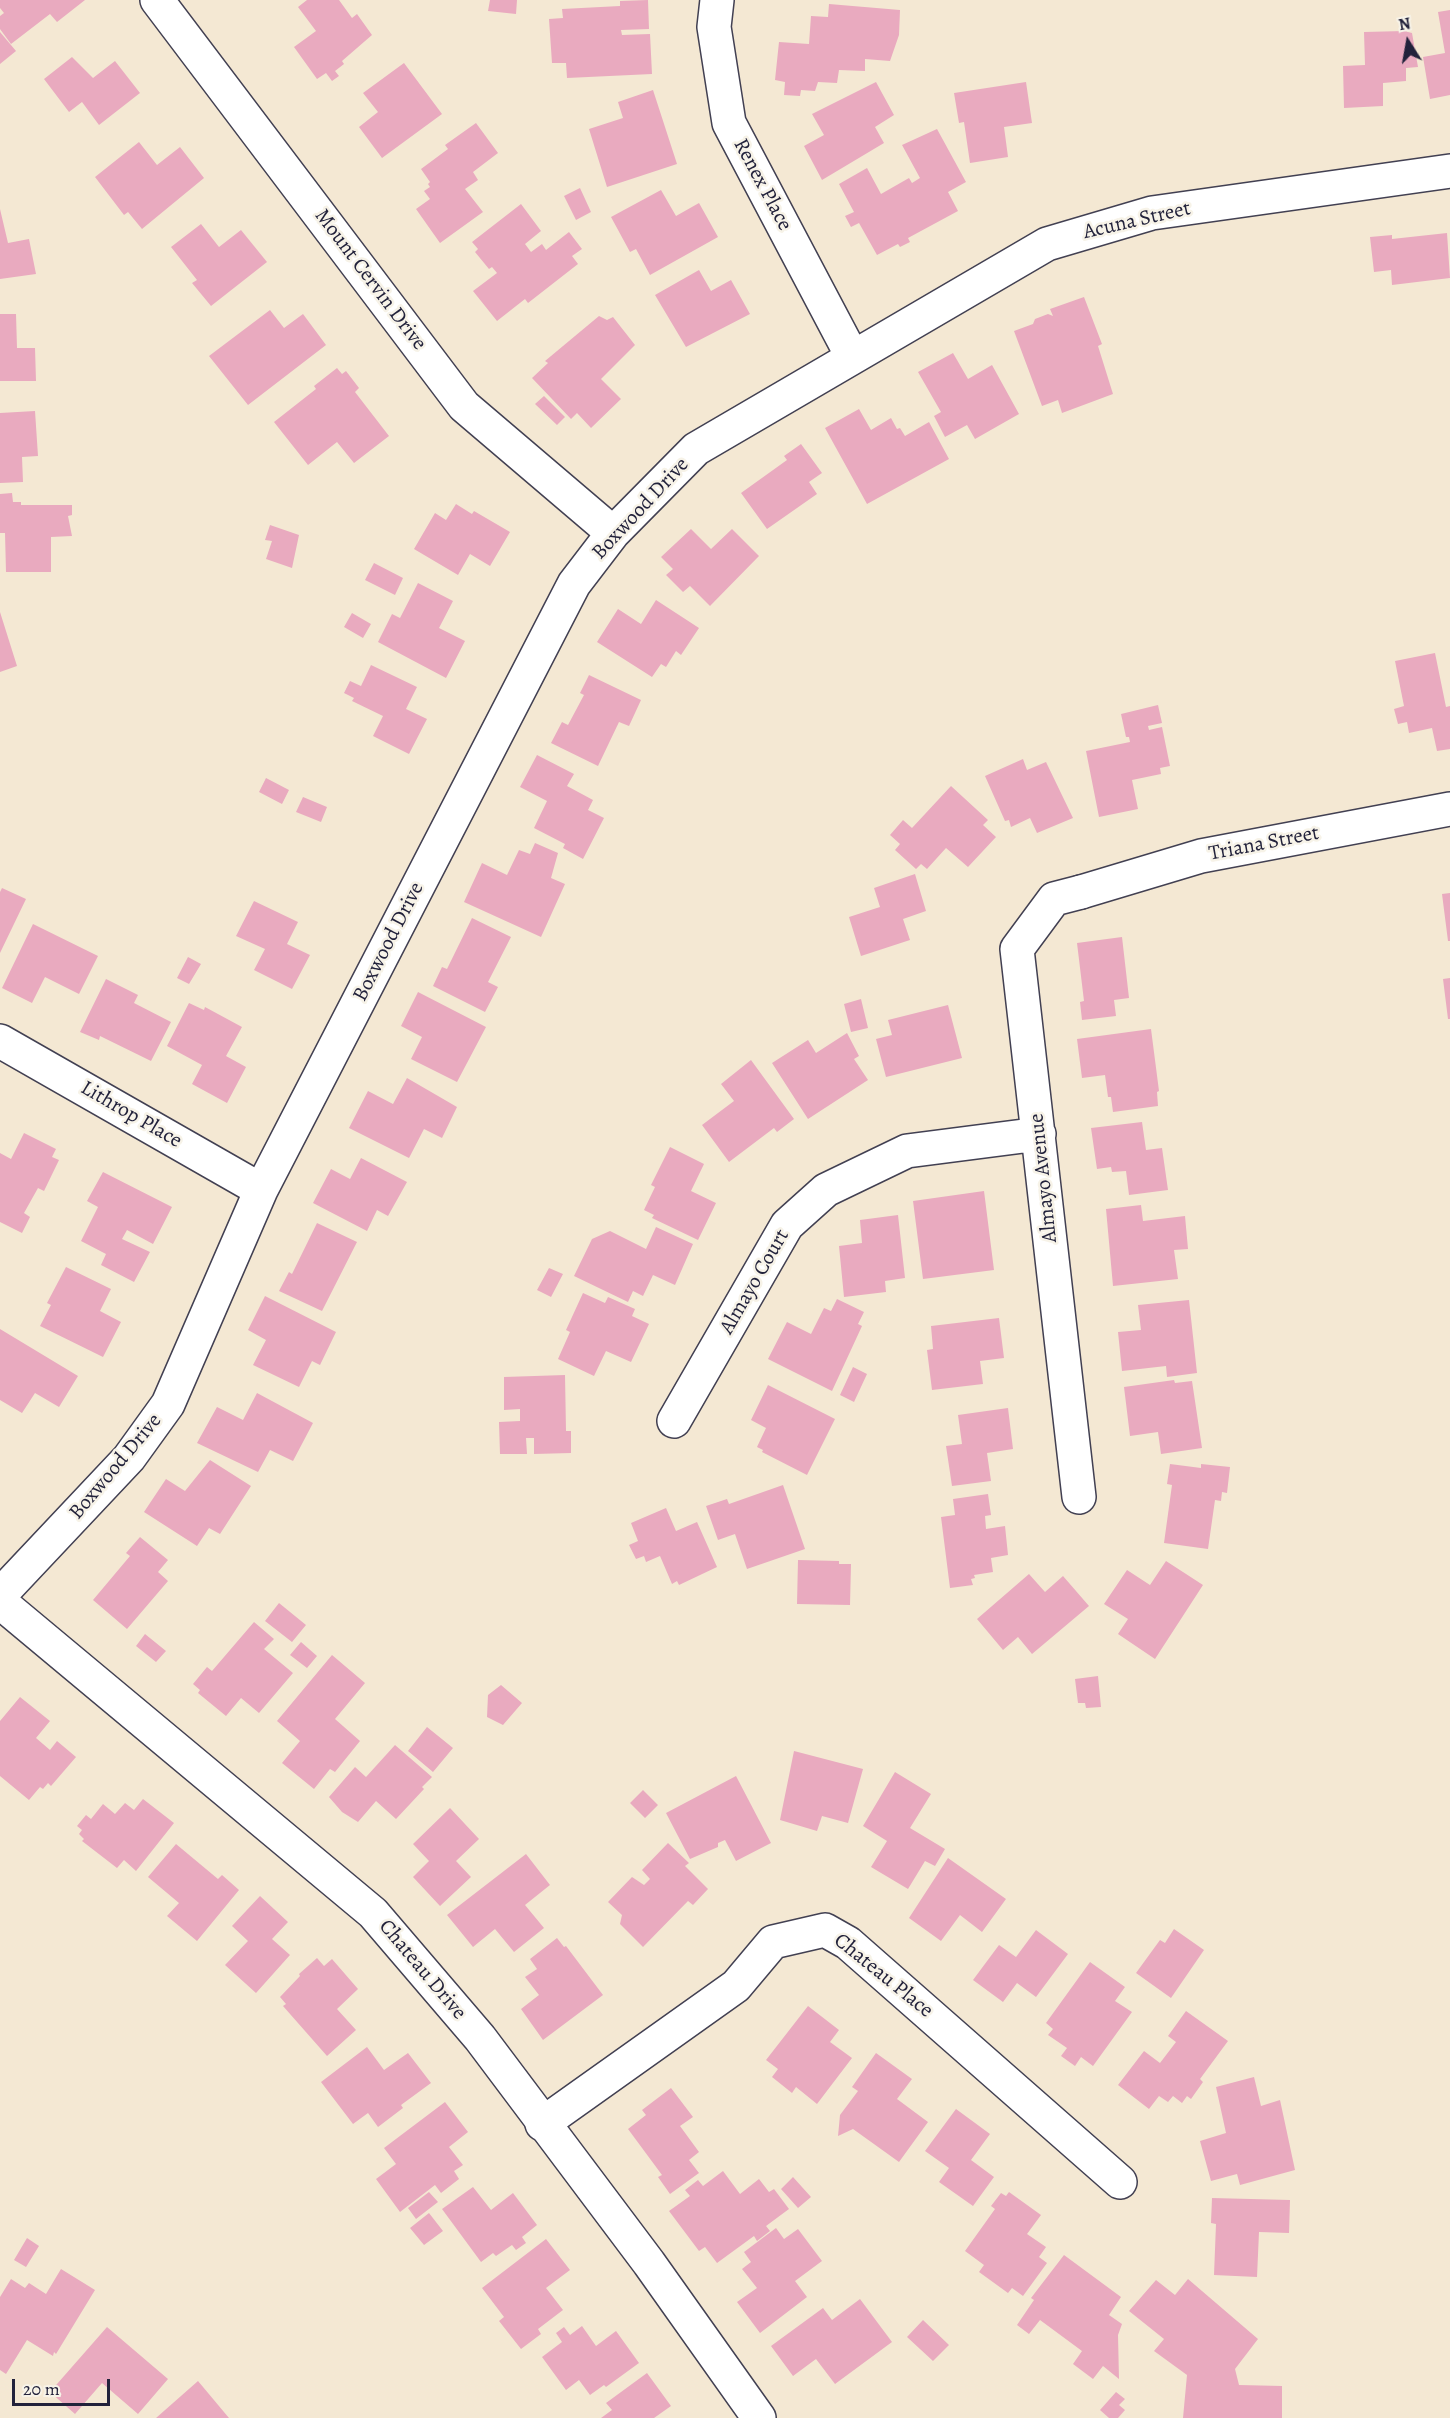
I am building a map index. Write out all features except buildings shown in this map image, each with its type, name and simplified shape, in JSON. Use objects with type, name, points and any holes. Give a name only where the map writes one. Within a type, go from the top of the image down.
[{"type":"street","name":"Mount Cervin Drive","points":[[157,0],[464,406],[613,533]]},
{"type":"street","name":"Renex Place","points":[[717,0],[714,27],[729,123],[852,356]]},
{"type":"street","name":"Acuna Street","points":[[852,356],[1047,244],[1152,213],[1450,171]]},
{"type":"street","name":"Boxwood Drive","points":[[0,1595],[129,1458],[168,1404],[261,1190],[574,584],[613,533],[696,449],[852,356]]},
{"type":"street","name":"Triana Street","points":[[1081,892],[1201,856],[1450,809]]},
{"type":"street","name":"Almayo Avenue","points":[[1079,1497],[1017,949],[1054,899],[1081,892]]},
{"type":"street","name":"Lithrop Place","points":[[0,1041],[261,1190]]},
{"type":"street","name":"Almayo Court","points":[[674,1421],[787,1225],[826,1190],[907,1151],[1039,1134]]},
{"type":"street","name":"Chateau Drive","points":[[0,1602],[373,1913],[480,2038],[542,2124],[649,2263],[759,2418]]},
{"type":"street","name":"Chateau Place","points":[[542,2124],[736,1986],[773,1942],[825,1930],[848,1943],[1120,2182]]}]
